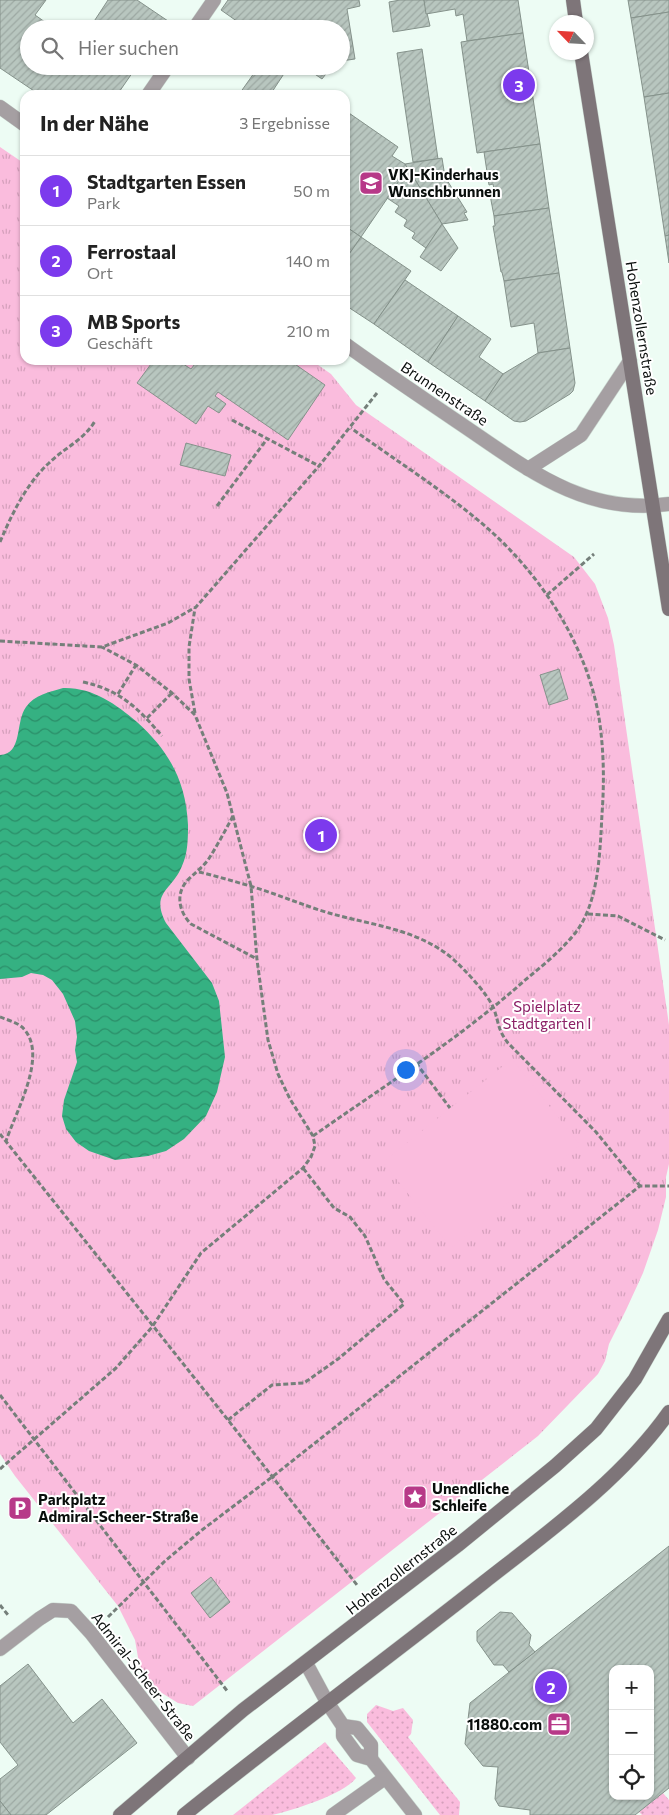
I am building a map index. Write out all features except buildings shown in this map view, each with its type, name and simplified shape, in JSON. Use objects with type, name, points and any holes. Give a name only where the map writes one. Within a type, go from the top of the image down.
[{"type":"main road","points":[[573,0],[575,15]]},
{"type":"main road","name":"Hohenzollernstraße","points":[[581,60],[669,609]]},
{"type":"main road","name":"Hohenzollernstraße","points":[[120,1815],[243,1710],[458,1545],[555,1466],[596,1429],[635,1378],[669,1319]]},
{"type":"main road","points":[[184,1815],[327,1702],[380,1664],[547,1534],[622,1466],[655,1432],[669,1412]]},
{"type":"street","points":[[200,20],[214,0]]},
{"type":"street","points":[[151,90],[162,75]]},
{"type":"street","points":[[0,107],[20,121]]},
{"type":"street","name":"Brunnenstraße","points":[[350,348],[528,469],[564,489],[589,499],[617,505],[653,507],[669,504]]},
{"type":"street","points":[[528,469],[581,435],[630,360]]},
{"type":"street","name":"Admiral-Scheer-Straße","points":[[0,1650],[38,1619],[53,1610],[71,1611],[188,1758]]},
{"type":"street","points":[[306,1663],[327,1702],[343,1726],[343,1736],[357,1755],[371,1759],[415,1815]]},
{"type":"street","points":[[332,1815],[385,1778]]},
{"type":"path","points":[[0,641],[102,647],[168,623],[196,608],[350,428],[390,376]]},
{"type":"path","points":[[232,420],[318,466]]},
{"type":"path","points":[[0,542],[26,492],[37,476],[49,462],[89,432],[95,421]]},
{"type":"path","points":[[313,1136],[494,1008],[564,946],[588,914],[594,889],[601,826],[604,767],[597,707],[583,661],[547,595],[513,554],[485,526],[432,485],[350,428]]},
{"type":"path","points":[[217,506],[267,439]]},
{"type":"path","points":[[547,595],[594,554]]},
{"type":"path","points":[[0,1469],[100,1383],[152,1327],[201,1253],[303,1168],[311,1157],[315,1146],[313,1136],[290,1099],[278,1074],[268,1040],[257,960],[251,886],[227,793],[195,715],[189,679],[189,647],[196,608]]},
{"type":"path","points":[[102,647],[136,665],[172,693],[195,715]]},
{"type":"path","points":[[118,694],[136,665]]},
{"type":"path","points":[[83,682],[100,686],[118,694],[147,718],[162,736]]},
{"type":"path","points":[[147,718],[172,693]]},
{"type":"path","points":[[233,815],[214,850],[199,872],[186,883],[181,891],[180,906],[186,919],[207,934],[257,960]]},
{"type":"path","points":[[199,872],[251,886],[330,913],[394,929],[431,944],[453,960],[488,999],[494,1008],[500,1033],[508,1043],[596,1132],[640,1186]]},
{"type":"path","points":[[588,914],[618,916],[665,940]]},
{"type":"path","points":[[0,1017],[24,1028],[32,1042],[34,1058],[28,1084],[6,1141]]},
{"type":"path","points":[[416,1063],[450,1108]]},
{"type":"path","points":[[0,1134],[228,1420],[356,1585]]},
{"type":"path","points":[[228,1420],[272,1385],[304,1383],[338,1359],[404,1304],[384,1280],[365,1236],[350,1217],[334,1208],[303,1168]]},
{"type":"path","points":[[91,1634],[144,1582],[202,1530],[272,1477],[640,1186],[669,1186]]},
{"type":"path","points":[[0,1395],[224,1688],[243,1710]]},
{"type":"green space","name":"Spielplatz Stadtgarten I","points":[[0,147],[20,161],[20,365],[318,365],[331,374],[356,405],[574,557],[595,584],[608,618],[614,645],[669,1025],[669,1164],[666,1177],[666,1197],[658,1230],[643,1273],[609,1344],[605,1361],[598,1374],[538,1436],[193,1706],[178,1703],[157,1690],[144,1674],[139,1663],[135,1640],[118,1606],[15,1476],[0,1454]]},
{"type":"green space","points":[[512,1059],[580,1145],[451,1248],[383,1162]]},
{"type":"green space","points":[[376,1705],[393,1711],[403,1708],[413,1720],[411,1734],[408,1737],[460,1802],[459,1815],[440,1815],[367,1722],[367,1714]]},
{"type":"green space","points":[[325,1742],[356,1778],[350,1784],[329,1796],[281,1813],[272,1815],[233,1815]]},
{"type":"green space","points":[[663,1793],[669,1800],[669,1815],[642,1815],[639,1812]]},
{"type":"water","points":[[63,688],[84,690],[103,698],[137,722],[158,744],[174,768],[184,794],[187,809],[188,835],[185,856],[178,874],[164,892],[160,905],[166,923],[212,983],[219,1001],[225,1057],[217,1092],[206,1116],[184,1139],[166,1151],[148,1156],[115,1160],[89,1151],[76,1142],[66,1129],[62,1116],[64,1100],[77,1062],[75,1021],[63,994],[52,980],[43,975],[31,973],[22,977],[0,979],[0,755],[12,749],[23,713],[29,703],[43,694]]},
{"type":"place","name":"MB Sports","points":[[519,85]]},
{"type":"place","name":"VKJ-Kinderhaus Wunschbrunnen","points":[[371,183]]},
{"type":"place","name":"Stadtgarten Essen","points":[[321,835]]},
{"type":"place","name":"Unendliche Schleife","points":[[415,1497]]},
{"type":"place","name":"Parkplatz Admiral-Scheer-Straße","points":[[20,1508]]},
{"type":"place","name":"Ferrostaal","points":[[551,1687]]},
{"type":"place","name":"11880.com","points":[[559,1724]]}]
